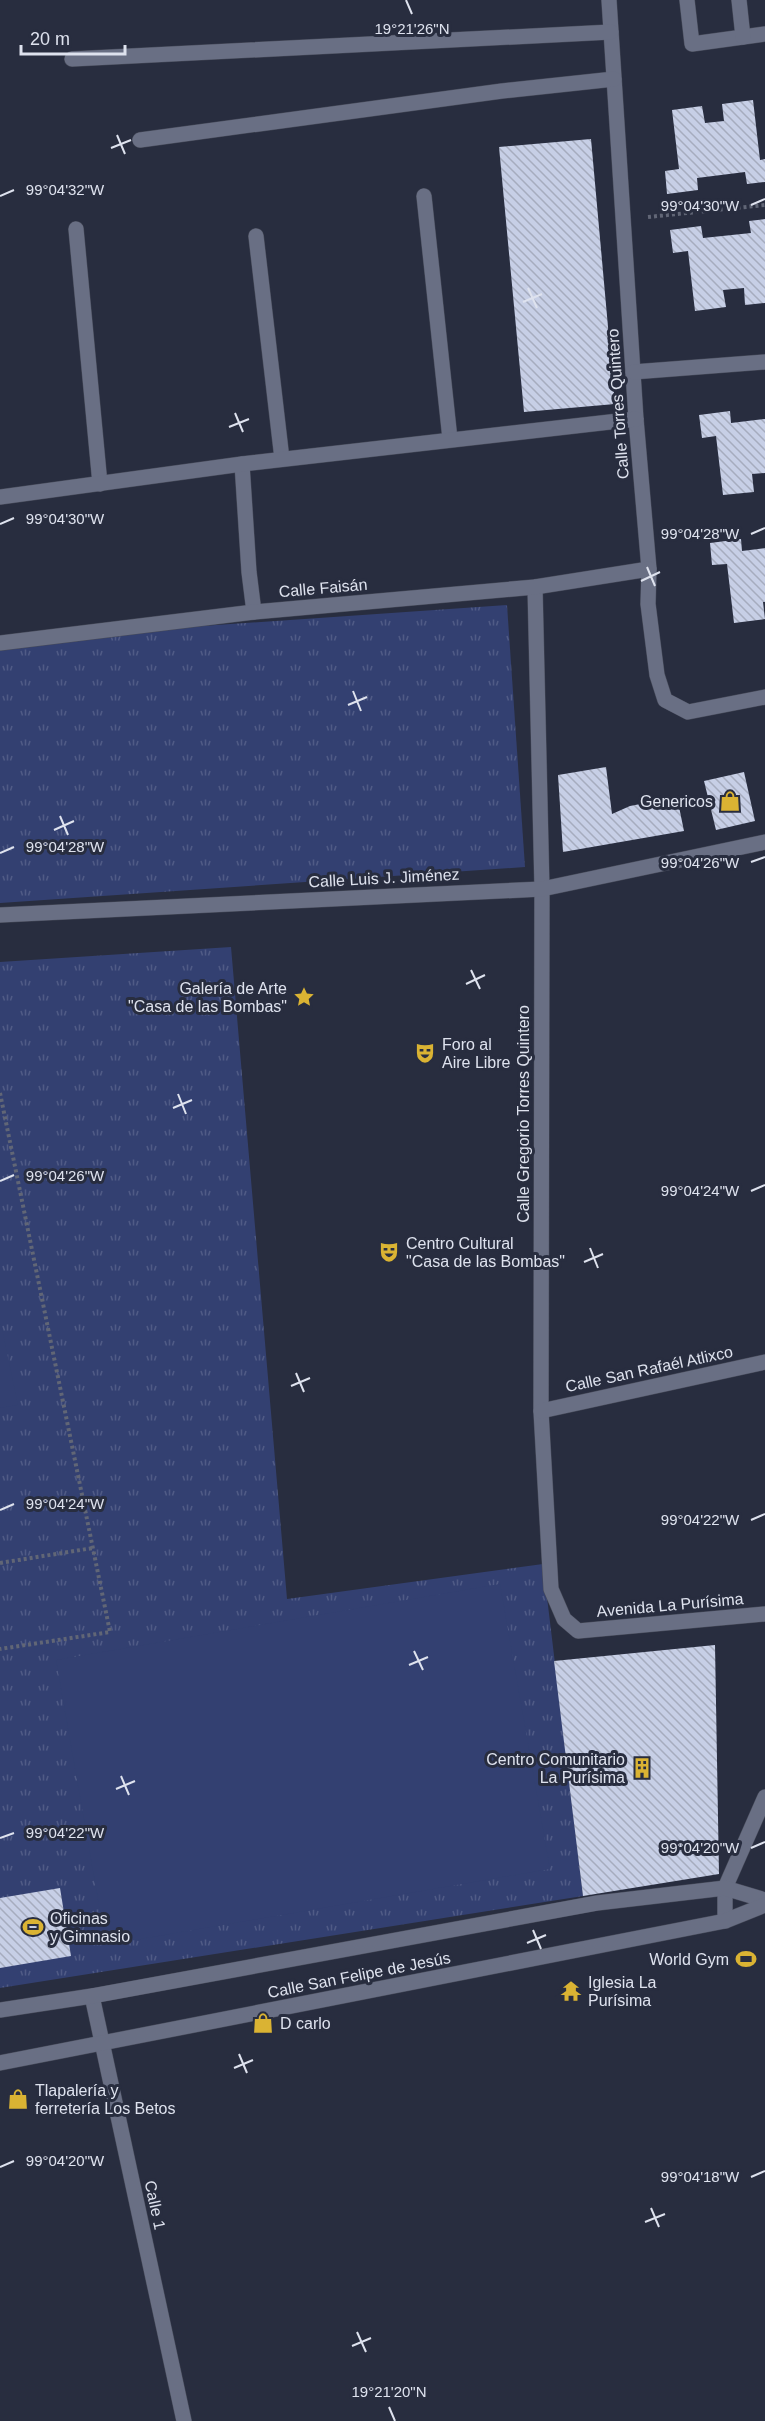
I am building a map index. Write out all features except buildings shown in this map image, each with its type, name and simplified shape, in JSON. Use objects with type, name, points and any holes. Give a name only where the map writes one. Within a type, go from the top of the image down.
[{"type":"street","name":"Calle Torres Quintero","points":[[609,0],[636,419],[649,569],[648,604],[657,675],[665,700],[688,712],[765,697]]},
{"type":"street","points":[[687,0],[692,44],[765,34]]},
{"type":"street","points":[[739,0],[743,37]]},
{"type":"street","points":[[72,59],[611,32]]},
{"type":"street","points":[[140,140],[502,91],[614,79]]},
{"type":"street","points":[[424,196],[450,438]]},
{"type":"street","points":[[76,230],[100,484]]},
{"type":"street","points":[[256,236],[282,459]]},
{"type":"street","points":[[633,372],[765,362]]},
{"type":"street","points":[[0,497],[450,438],[636,419]]},
{"type":"street","points":[[242,464],[254,612]]},
{"type":"street","name":"Calle Faisán","points":[[0,643],[254,612],[535,587],[649,569]]},
{"type":"street","name":"Calle Gregorio Torres Quintero","points":[[535,587],[542,889],[540,1509],[551,1589],[564,1619],[579,1631]]},
{"type":"street","name":"Calle Luis J. Jiménez","points":[[0,915],[542,889],[765,842]]},
{"type":"street","name":"Calle San Rafaél Atlixco","points":[[541,1411],[765,1362]]},
{"type":"street","name":"Avenida La Purísima","points":[[579,1631],[765,1614]]},
{"type":"street","points":[[725,1921],[725,1888],[765,1797]]},
{"type":"street","points":[[725,1888],[765,1900]]},
{"type":"street","name":"Calle San Felipe de Jesús","points":[[0,2010],[92,1996],[597,1903],[725,1888]]},
{"type":"street","name":"Calle San Felipe de Jesús","points":[[0,2063],[725,1921],[765,1905]]},
{"type":"street","name":"Calle 1","points":[[92,1996],[184,2421]]},
{"type":"path","points":[[623,219],[765,205]]},
{"type":"path","points":[[0,1093],[110,1632],[0,1649]]},
{"type":"path","points":[[0,1563],[93,1548]]},
{"type":"green space","points":[[507,605],[525,867],[0,903],[0,640]]},
{"type":"green space","points":[[231,947],[287,1599],[543,1564],[583,1896],[0,1988],[0,962]]},
{"type":"green space","points":[[0,1325],[18,1405],[0,1408]]},
{"type":"green space","points":[[500,1584],[550,1869],[106,1945],[56,1660]]},
{"type":"place","name":"Genericos","points":[[730,801]]},
{"type":"place","name":"Galería de Arte \"Casa de las Bombas\"","points":[[304,997]]},
{"type":"place","name":"Foro al Aire Libre","points":[[425,1053]]},
{"type":"place","name":"Centro Cultural \"Casa de las Bombas\"","points":[[389,1252]]},
{"type":"place","name":"Centro Comunitario La Purísima","points":[[642,1768]]},
{"type":"place","name":"Oficinas y Gimnasio","points":[[33,1927]]},
{"type":"place","name":"World Gym","points":[[746,1959]]},
{"type":"place","name":"Iglesia La Purísima","points":[[571,1991]]},
{"type":"place","name":"D carlo","points":[[263,2023]]},
{"type":"place","name":"Tlapalería y ferretería Los Betos","points":[[18,2099]]}]
